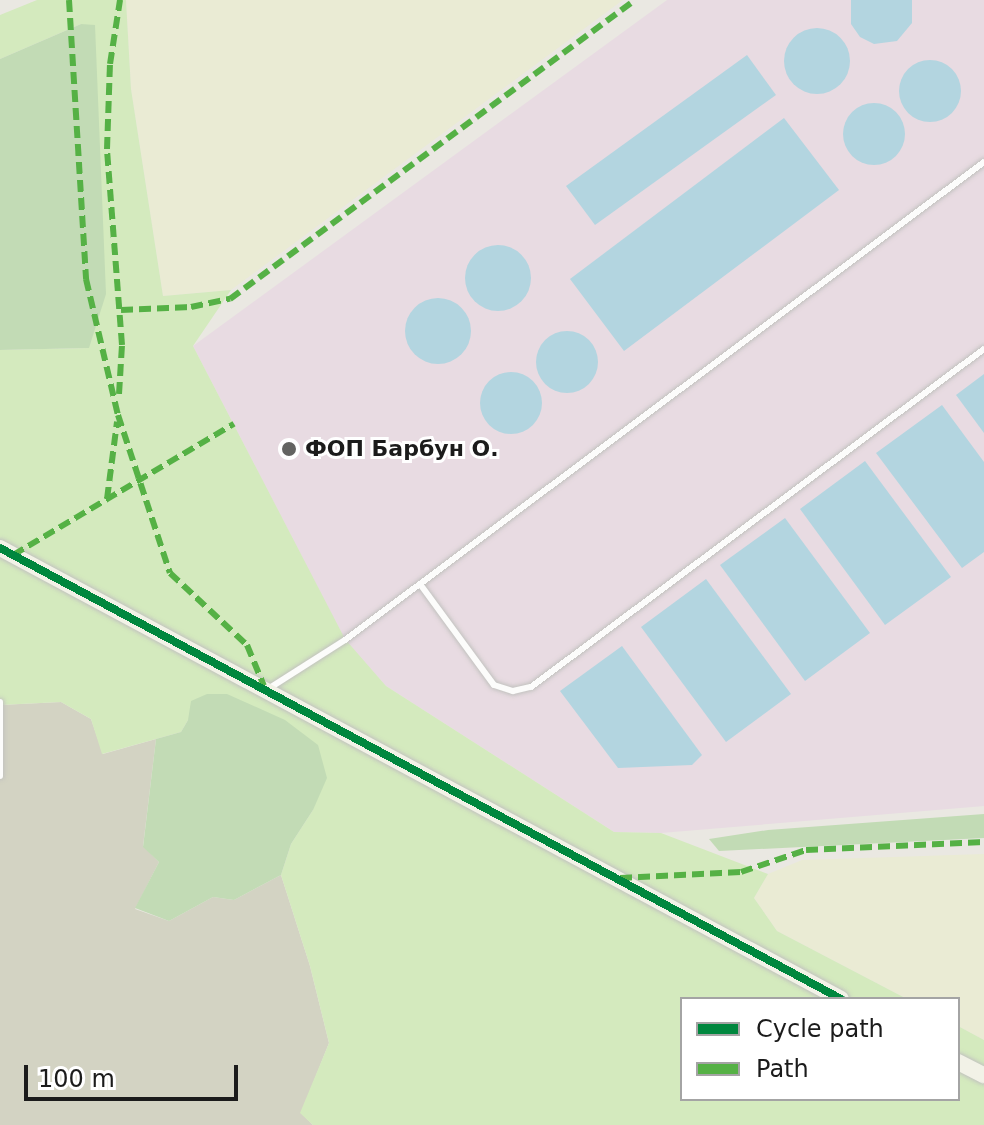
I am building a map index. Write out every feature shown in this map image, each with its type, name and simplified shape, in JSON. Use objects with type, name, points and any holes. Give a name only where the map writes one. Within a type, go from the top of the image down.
[{"type":"street","points":[[0,548],[837,997]]},
{"type":"street","points":[[960,1063],[984,1075]]},
{"type":"lane","points":[[268,689],[345,640],[984,162]]},
{"type":"lane","points":[[420,584],[494,685],[513,691],[531,687],[984,349]]},
{"type":"lane","points":[[0,702],[0,776]]},
{"type":"shaded area","points":[[126,0],[623,0],[231,290],[163,296],[131,89]]},
{"type":"shaded area","points":[[667,0],[984,0],[984,806],[661,833],[614,832],[386,686],[345,640],[193,346]]},
{"type":"shaded area","points":[[61,702],[91,719],[103,754],[156,739],[143,846],[159,862],[135,909],[169,921],[213,897],[234,900],[281,875],[310,966],[329,1043],[301,1113],[313,1125],[0,1125],[0,705]]},
{"type":"shaded area","points":[[984,854],[984,1040],[960,1027],[960,997],[903,997],[777,931],[754,898],[768,874],[802,860]]},
{"type":"green space","points":[[37,0],[126,0],[131,89],[163,296],[231,290],[193,346],[345,639],[386,686],[614,832],[661,833],[768,874],[754,898],[777,931],[903,997],[680,997],[680,1101],[960,1101],[960,1027],[984,1040],[984,1125],[313,1125],[300,1113],[329,1043],[310,966],[281,875],[291,844],[313,810],[188,720],[181,732],[102,754],[91,719],[61,702],[0,705],[0,350],[89,348],[81,24],[0,59],[0,15]]},
{"type":"green space","points":[[81,24],[95,25],[106,294],[89,348],[0,350],[0,59]]},
{"type":"green space","points":[[207,694],[227,694],[285,720],[318,745],[327,778],[313,810],[291,844],[281,875],[234,900],[213,897],[169,921],[135,908],[159,862],[143,847],[156,739],[181,732],[188,720],[191,701]]},
{"type":"green space","points":[[984,814],[984,838],[719,851],[709,839],[768,830]]},
{"type":"water","points":[[851,0],[912,0],[912,23],[897,41],[874,44],[860,37],[851,24]]},
{"type":"water","points":[[823,28],[841,37],[848,48],[848,74],[841,85],[830,92],[811,94],[793,85],[786,74],[784,55],[793,37],[804,30]]},
{"type":"water","points":[[747,55],[776,95],[595,225],[566,186]]},
{"type":"water","points":[[930,60],[942,62],[952,69],[959,79],[959,103],[952,113],[942,120],[930,122],[918,120],[908,113],[901,103],[899,91],[901,79],[908,69],[918,62]]},
{"type":"water","points":[[874,103],[886,105],[896,112],[903,122],[903,146],[896,156],[886,163],[874,165],[862,163],[852,156],[845,146],[843,134],[845,122],[852,112],[862,105]]},
{"type":"water","points":[[784,118],[839,190],[624,351],[570,279]]},
{"type":"water","points":[[504,245],[522,254],[529,265],[529,291],[522,302],[511,309],[492,311],[474,302],[467,291],[465,272],[474,254],[485,247]]},
{"type":"water","points":[[444,298],[462,307],[469,318],[469,344],[462,355],[451,362],[432,364],[414,355],[407,344],[405,325],[414,307],[425,300]]},
{"type":"water","points":[[567,331],[579,333],[589,340],[596,350],[596,374],[589,384],[579,391],[567,393],[555,391],[545,384],[538,374],[536,362],[538,350],[545,340],[555,333]]},
{"type":"water","points":[[511,372],[523,374],[533,381],[540,391],[540,415],[533,425],[523,432],[511,434],[499,432],[489,425],[482,415],[480,403],[482,391],[489,381],[499,374]]},
{"type":"water","points":[[984,374],[984,433],[956,395]]},
{"type":"water","points":[[942,405],[984,462],[984,552],[962,568],[876,453]]},
{"type":"water","points":[[865,461],[951,577],[885,625],[800,509]]},
{"type":"water","points":[[785,518],[870,633],[805,681],[720,565]]},
{"type":"water","points":[[706,579],[791,694],[726,742],[641,627]]},
{"type":"water","points":[[622,646],[702,755],[692,765],[618,768],[560,691]]},
{"type":"marked path","points":[[69,0],[86,279],[118,415],[170,573],[247,645],[264,686]]},
{"type":"marked path","points":[[119,394],[122,345],[107,149],[110,64],[120,0]]},
{"type":"marked path","points":[[121,310],[191,307],[230,299],[635,0]]},
{"type":"marked path","points":[[107,499],[117,422]]},
{"type":"marked path","points":[[13,555],[234,424]]},
{"type":"marked path","points":[[620,878],[741,872],[806,850],[984,842]]},
{"type":"cycle path","points":[[0,548],[837,997]]},
{"type":"place","name":"ФОП Барбун О.","points":[[289,449]]}]
